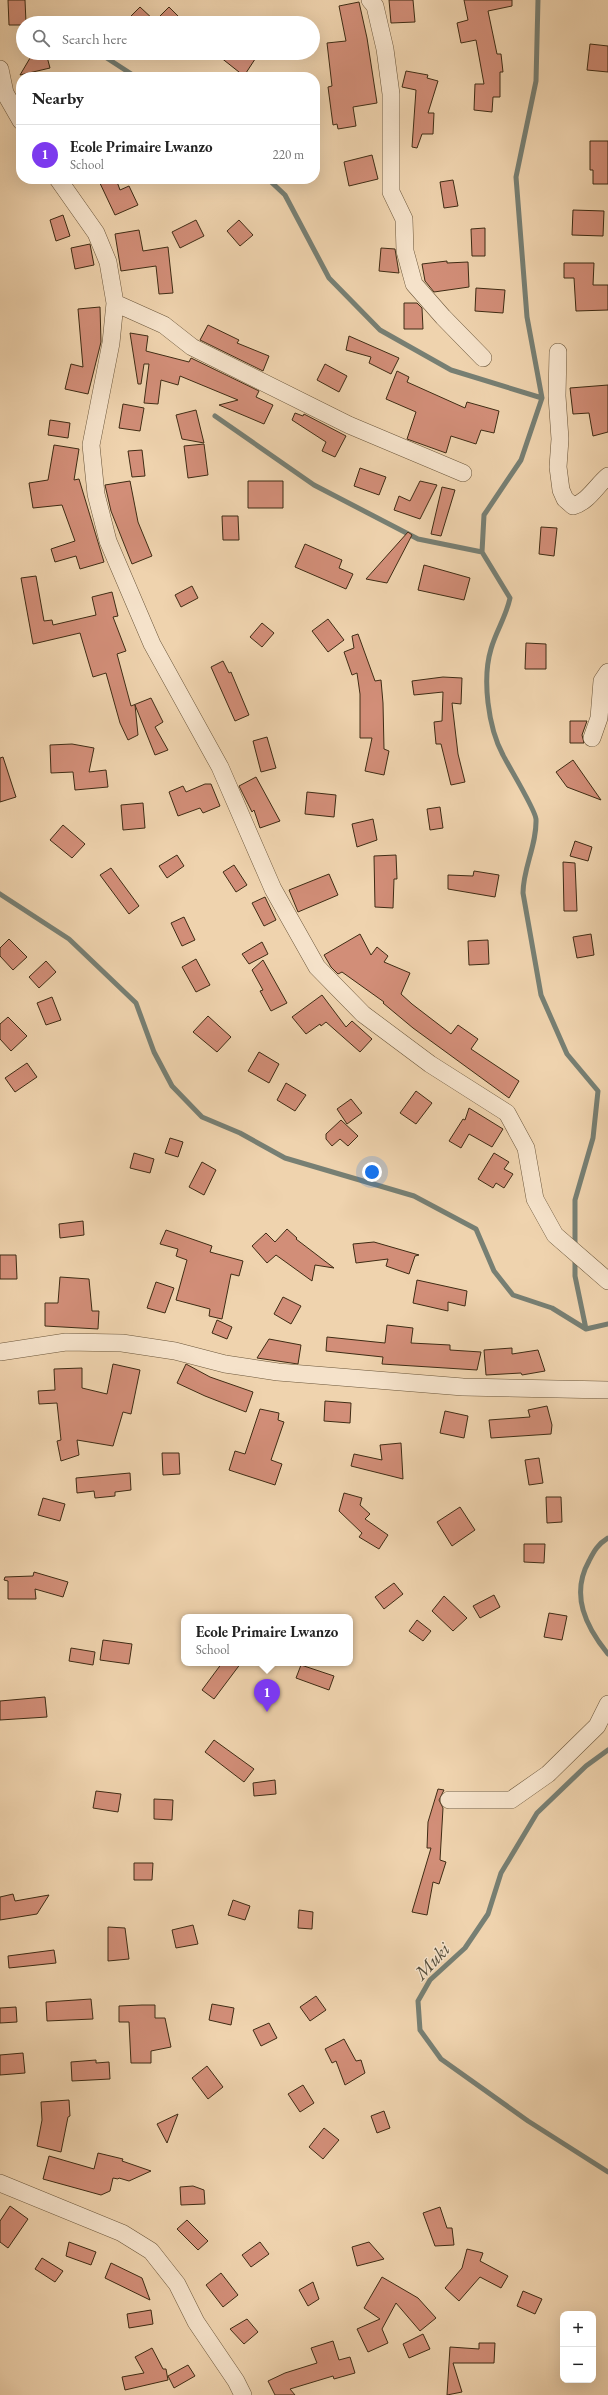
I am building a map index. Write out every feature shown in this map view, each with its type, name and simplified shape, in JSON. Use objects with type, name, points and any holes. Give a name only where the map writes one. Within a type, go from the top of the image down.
[{"type":"street","points":[[370,0],[375,6],[385,49],[391,94],[392,192],[404,219],[406,251],[414,284],[443,317],[483,358]]},
{"type":"street","points":[[0,69],[5,93],[16,112]]},
{"type":"street","points":[[62,184],[96,233],[108,262],[115,303],[111,343],[91,445],[96,494],[108,541],[152,644],[220,767],[273,889],[317,967],[363,1014],[430,1064],[507,1113],[526,1148],[535,1199],[555,1235],[608,1281]]},
{"type":"street","points":[[115,303],[164,325],[192,347],[349,425],[463,473]]},
{"type":"street","points":[[558,352],[557,396],[560,439],[558,467],[561,490],[565,500],[573,506],[584,503],[594,488],[608,476]]},
{"type":"street","points":[[592,738],[599,718],[602,681],[608,672]]},
{"type":"street","points":[[0,1352],[66,1342],[122,1343],[175,1351],[225,1364],[278,1372],[463,1387],[608,1390]]},
{"type":"street","points":[[449,1800],[511,1800],[548,1774],[597,1726],[608,1704]]},
{"type":"street","points":[[0,2184],[122,2233],[151,2251],[177,2284],[196,2322],[236,2381],[243,2395]]},
{"type":"building","points":[[8,0],[25,0],[26,16],[16,16],[16,25],[9,25]]},
{"type":"building","points":[[389,0],[413,0],[415,22],[391,23]]},
{"type":"building","points":[[464,0],[512,0],[512,6],[488,11],[497,54],[501,54],[503,72],[500,72],[500,97],[493,97],[492,112],[474,110],[475,84],[484,84],[476,40],[461,43],[457,23],[468,20]]},
{"type":"building","points":[[359,2],[367,38],[377,103],[353,107],[356,126],[338,129],[337,124],[333,125],[328,87],[332,86],[327,43],[346,41],[339,6]]},
{"type":"building","points":[[140,7],[150,16],[131,16]]},
{"type":"building","points":[[169,7],[178,16],[160,16]]},
{"type":"building","points":[[590,44],[608,46],[608,72],[587,70]]},
{"type":"building","points":[[29,60],[48,60],[50,68],[33,72],[22,72]]},
{"type":"building","points":[[224,60],[254,60],[247,72],[239,72]]},
{"type":"building","points":[[406,71],[428,75],[427,78],[438,81],[428,113],[434,113],[433,134],[422,134],[417,148],[412,147],[416,90],[402,87]]},
{"type":"building","points":[[590,141],[608,141],[608,184],[593,184],[593,170],[590,170]]},
{"type":"building","points":[[372,155],[378,179],[349,186],[344,162]]},
{"type":"building","points":[[453,180],[458,206],[444,208],[440,182]]},
{"type":"building","points":[[100,184],[118,184],[120,190],[129,186],[138,205],[115,215]]},
{"type":"building","points":[[573,210],[604,211],[603,236],[572,235]]},
{"type":"building","points":[[63,215],[70,236],[56,241],[50,220]]},
{"type":"building","points":[[196,220],[204,236],[180,248],[172,232]]},
{"type":"building","points":[[239,220],[253,235],[240,246],[227,231]]},
{"type":"building","points":[[485,228],[485,256],[472,256],[471,229]]},
{"type":"building","points":[[139,230],[143,251],[168,247],[173,293],[159,294],[156,266],[121,271],[115,234]]},
{"type":"building","points":[[90,244],[94,265],[75,269],[71,248]]},
{"type":"building","points":[[381,248],[395,249],[399,273],[379,271]]},
{"type":"building","points":[[447,261],[447,263],[468,262],[469,287],[434,292],[425,281],[422,264]]},
{"type":"building","points":[[564,263],[594,263],[593,285],[608,285],[608,310],[576,311],[574,278],[564,278]]},
{"type":"building","points":[[476,288],[505,290],[503,313],[475,311]]},
{"type":"building","points":[[404,303],[417,303],[422,308],[423,329],[404,329]]},
{"type":"building","points":[[100,307],[101,342],[88,394],[65,389],[71,364],[83,367],[78,309]]},
{"type":"building","points":[[208,325],[239,340],[237,343],[269,356],[263,371],[200,340]]},
{"type":"building","points":[[130,333],[148,336],[146,351],[189,362],[191,358],[259,391],[256,397],[273,405],[264,424],[219,405],[238,400],[180,376],[178,385],[161,380],[158,404],[144,403],[149,364],[144,364],[141,384],[138,384]]},
{"type":"building","points":[[349,336],[399,358],[391,374],[369,363],[371,357],[346,350]]},
{"type":"building","points":[[325,364],[347,376],[339,392],[317,380]]},
{"type":"building","points":[[397,371],[409,377],[407,382],[465,408],[467,402],[499,411],[494,433],[481,430],[476,444],[451,436],[446,453],[407,439],[416,412],[386,399]]},
{"type":"building","points":[[608,385],[608,432],[593,436],[589,413],[573,414],[570,388]]},
{"type":"building","points":[[123,404],[144,408],[140,431],[119,428]]},
{"type":"building","points":[[196,410],[204,443],[182,439],[176,415]]},
{"type":"building","points":[[295,413],[303,416],[304,414],[346,436],[335,457],[322,451],[326,442],[292,420]]},
{"type":"building","points":[[50,420],[70,423],[68,438],[48,435]]},
{"type":"building","points":[[204,444],[208,475],[188,478],[184,446]]},
{"type":"building","points":[[54,445],[79,449],[74,480],[79,479],[104,562],[80,569],[76,556],[55,562],[51,549],[75,541],[62,505],[33,508],[29,483],[48,480]]},
{"type":"building","points":[[142,450],[145,476],[132,477],[128,451]]},
{"type":"building","points":[[360,468],[386,477],[379,495],[354,486]]},
{"type":"building","points":[[130,481],[138,522],[152,556],[132,564],[111,511],[105,485]]},
{"type":"building","points":[[248,481],[283,481],[283,508],[248,508]]},
{"type":"building","points":[[420,481],[437,485],[420,519],[394,510],[399,496],[410,501]]},
{"type":"building","points":[[442,487],[455,490],[441,536],[431,534]]},
{"type":"building","points":[[222,516],[238,516],[239,540],[223,540]]},
{"type":"building","points":[[541,527],[557,528],[554,556],[539,554]]},
{"type":"building","points":[[408,532],[412,535],[387,583],[366,579]]},
{"type":"building","points":[[305,544],[342,560],[339,568],[353,574],[346,589],[295,567]]},
{"type":"building","points":[[424,565],[470,578],[464,600],[418,590]]},
{"type":"building","points":[[36,576],[44,621],[52,620],[53,625],[96,615],[92,597],[112,592],[118,616],[113,617],[126,651],[117,654],[131,706],[151,698],[163,722],[155,727],[168,750],[155,755],[135,705],[138,735],[128,740],[120,723],[106,673],[93,677],[80,633],[33,644],[21,578]]},
{"type":"building","points":[[192,586],[198,598],[181,607],[175,595]]},
{"type":"building","points":[[328,619],[344,640],[328,652],[312,631]]},
{"type":"building","points":[[262,623],[274,633],[262,647],[250,637]]},
{"type":"building","points":[[358,634],[375,681],[381,680],[384,749],[389,751],[384,775],[365,771],[372,738],[360,738],[360,694],[357,673],[352,675],[344,652],[354,648],[352,636]]},
{"type":"building","points":[[526,643],[546,644],[546,669],[525,669]]},
{"type":"building","points":[[223,661],[229,673],[231,672],[249,715],[235,721],[211,667]]},
{"type":"building","points":[[443,677],[462,678],[461,704],[452,703],[458,754],[465,782],[451,785],[441,744],[436,744],[434,722],[442,721],[443,692],[414,695],[412,681]]},
{"type":"building","points":[[570,721],[587,721],[582,735],[584,743],[570,743]]},
{"type":"building","points":[[267,737],[276,768],[261,772],[253,741]]},
{"type":"building","points":[[72,744],[94,748],[89,772],[106,770],[108,787],[75,790],[73,772],[51,773],[50,745]]},
{"type":"building","points":[[3,757],[16,797],[0,802],[0,758]]},
{"type":"building","points":[[573,760],[601,800],[567,787],[556,772]]},
{"type":"building","points":[[256,777],[280,821],[260,828],[254,810],[252,812],[239,786]]},
{"type":"building","points":[[205,784],[211,784],[220,806],[203,813],[200,808],[178,816],[169,792],[183,786],[186,792]]},
{"type":"building","points":[[307,792],[336,795],[334,817],[305,814]]},
{"type":"building","points":[[143,803],[145,828],[123,830],[121,805]]},
{"type":"building","points":[[440,807],[443,828],[430,830],[427,809]]},
{"type":"building","points":[[373,819],[377,840],[357,847],[352,824]]},
{"type":"building","points":[[63,825],[85,844],[72,858],[50,840]]},
{"type":"building","points":[[575,841],[592,847],[588,861],[570,856]]},
{"type":"building","points":[[177,855],[184,866],[167,878],[159,866]]},
{"type":"building","points":[[396,855],[397,879],[394,879],[393,908],[375,907],[374,856]]},
{"type":"building","points":[[563,862],[575,863],[577,911],[564,911]]},
{"type":"building","points":[[234,865],[247,885],[236,892],[223,872]]},
{"type":"building","points":[[111,868],[139,906],[129,914],[100,875]]},
{"type":"building","points":[[474,871],[499,875],[495,897],[448,889],[448,875],[473,876]]},
{"type":"building","points":[[329,874],[338,895],[298,912],[289,890]]},
{"type":"building","points":[[265,897],[276,920],[264,926],[252,903]]},
{"type":"building","points":[[184,917],[195,940],[182,946],[171,923]]},
{"type":"building","points":[[360,934],[371,955],[377,947],[388,956],[384,962],[410,973],[401,994],[451,1034],[458,1025],[478,1039],[471,1049],[519,1081],[509,1098],[413,1028],[383,1003],[384,1002],[342,972],[338,974],[331,967],[324,955]]},
{"type":"building","points":[[591,934],[594,955],[577,958],[573,937]]},
{"type":"building","points":[[9,939],[27,957],[13,970],[0,956],[0,948]]},
{"type":"building","points":[[488,940],[489,964],[469,965],[468,941]]},
{"type":"building","points":[[262,942],[268,954],[249,964],[242,954]]},
{"type":"building","points":[[196,959],[210,985],[196,992],[182,967]]},
{"type":"building","points":[[263,960],[287,1003],[271,1011],[260,991],[263,990],[252,970]]},
{"type":"building","points":[[46,961],[56,972],[39,988],[29,977]]},
{"type":"building","points":[[322,995],[346,1027],[352,1021],[372,1039],[360,1052],[326,1022],[321,1026],[320,1024],[306,1034],[292,1017]]},
{"type":"building","points":[[52,997],[61,1020],[46,1025],[37,1003]]},
{"type":"building","points":[[208,1016],[231,1037],[217,1052],[193,1032]]},
{"type":"building","points":[[8,1017],[27,1036],[11,1051],[0,1039],[0,1024]]},
{"type":"building","points":[[259,1052],[279,1064],[269,1083],[248,1071]]},
{"type":"building","points":[[27,1063],[37,1077],[15,1092],[5,1078]]},
{"type":"building","points":[[286,1083],[306,1095],[295,1111],[277,1100]]},
{"type":"building","points":[[416,1091],[432,1103],[416,1124],[400,1113]]},
{"type":"building","points":[[351,1099],[362,1113],[347,1124],[337,1109]]},
{"type":"building","points":[[469,1108],[503,1129],[492,1147],[469,1134],[461,1148],[449,1141],[463,1119],[465,1120]]},
{"type":"building","points":[[341,1120],[358,1136],[348,1146],[340,1139],[332,1146],[326,1139],[326,1134]]},
{"type":"building","points":[[170,1138],[183,1142],[178,1157],[165,1153]]},
{"type":"building","points":[[134,1153],[154,1159],[150,1173],[130,1168]]},
{"type":"building","points":[[494,1153],[509,1162],[504,1169],[513,1174],[504,1188],[496,1183],[493,1188],[478,1179]]},
{"type":"building","points":[[202,1162],[216,1170],[204,1195],[189,1187]]},
{"type":"building","points":[[83,1221],[84,1235],[60,1238],[59,1224]]},
{"type":"building","points":[[287,1229],[297,1238],[296,1239],[334,1268],[315,1265],[312,1281],[276,1255],[267,1263],[252,1246],[266,1233],[275,1242]]},
{"type":"building","points":[[166,1230],[212,1246],[210,1252],[243,1261],[239,1276],[231,1274],[222,1319],[209,1316],[210,1309],[176,1300],[187,1260],[176,1256],[178,1249],[160,1244]]},
{"type":"building","points":[[374,1242],[419,1255],[415,1256],[409,1274],[386,1266],[388,1259],[356,1263],[353,1244]]},
{"type":"building","points":[[0,1255],[16,1255],[17,1279],[0,1279]]},
{"type":"building","points":[[60,1277],[89,1279],[92,1311],[99,1311],[98,1329],[45,1326],[45,1303],[58,1303]]},
{"type":"building","points":[[417,1280],[467,1291],[465,1306],[448,1302],[448,1311],[413,1303]]},
{"type":"building","points":[[156,1282],[174,1288],[165,1313],[147,1308]]},
{"type":"building","points":[[283,1297],[301,1306],[291,1324],[274,1314]]},
{"type":"building","points":[[217,1320],[232,1327],[227,1339],[212,1333]]},
{"type":"building","points":[[387,1325],[413,1328],[411,1343],[450,1345],[450,1350],[481,1352],[477,1370],[382,1364],[383,1357],[326,1351],[327,1337],[385,1343]]},
{"type":"building","points":[[269,1339],[301,1345],[298,1364],[257,1358]]},
{"type":"building","points":[[512,1348],[512,1354],[538,1350],[545,1371],[522,1375],[521,1373],[486,1375],[484,1350]]},
{"type":"building","points":[[113,1364],[140,1370],[131,1414],[123,1412],[113,1446],[77,1440],[79,1455],[61,1461],[57,1441],[61,1440],[57,1403],[39,1404],[38,1391],[55,1390],[54,1369],[82,1368],[82,1388],[107,1394]]},
{"type":"building","points":[[186,1364],[210,1377],[253,1392],[246,1412],[177,1383]]},
{"type":"building","points":[[325,1401],[351,1403],[350,1423],[324,1421]]},
{"type":"building","points":[[547,1406],[552,1425],[551,1434],[491,1438],[489,1420],[530,1417],[528,1410]]},
{"type":"building","points":[[260,1409],[279,1413],[278,1420],[284,1422],[271,1460],[282,1464],[275,1485],[229,1470],[235,1451],[245,1454]]},
{"type":"building","points":[[445,1411],[468,1416],[464,1438],[440,1433]]},
{"type":"building","points":[[401,1443],[403,1479],[351,1466],[354,1454],[382,1460],[380,1445]]},
{"type":"building","points":[[162,1453],[179,1453],[180,1474],[163,1475]]},
{"type":"building","points":[[539,1458],[543,1483],[529,1485],[525,1460]]},
{"type":"building","points":[[130,1473],[131,1490],[115,1492],[115,1496],[95,1498],[94,1491],[77,1493],[76,1478]]},
{"type":"building","points":[[344,1493],[362,1498],[360,1505],[370,1514],[365,1519],[388,1535],[379,1549],[359,1537],[362,1533],[339,1511]]},
{"type":"building","points":[[546,1497],[561,1497],[562,1522],[547,1523]]},
{"type":"building","points":[[43,1498],[65,1504],[60,1521],[38,1515]]},
{"type":"building","points":[[460,1507],[475,1530],[452,1546],[437,1522]]},
{"type":"building","points":[[524,1544],[545,1544],[544,1563],[524,1562]]},
{"type":"building","points":[[34,1572],[68,1582],[63,1597],[35,1589],[36,1599],[8,1599],[8,1581],[4,1580],[5,1577],[33,1576]]},
{"type":"building","points":[[394,1583],[403,1594],[384,1609],[375,1597]]},
{"type":"building","points":[[494,1595],[500,1607],[480,1618],[473,1606]]},
{"type":"building","points":[[444,1596],[467,1618],[453,1631],[432,1611]]},
{"type":"building","points":[[549,1613],[567,1616],[562,1640],[544,1637]]},
{"type":"building","points":[[417,1620],[431,1631],[423,1641],[409,1631]]},
{"type":"building","points":[[103,1640],[132,1644],[129,1664],[100,1660]]},
{"type":"building","points":[[71,1648],[95,1652],[93,1665],[69,1661]]},
{"type":"building","points":[[220,1666],[239,1666],[214,1699],[202,1690]]},
{"type":"building","points":[[301,1666],[334,1676],[329,1690],[296,1678]]},
{"type":"building","points":[[45,1697],[47,1717],[0,1720],[0,1701]]},
{"type":"building","points":[[214,1740],[254,1769],[244,1782],[205,1752]]},
{"type":"building","points":[[275,1780],[276,1794],[254,1796],[253,1783]]},
{"type":"building","points":[[438,1789],[444,1790],[439,1800],[443,1808],[440,1860],[446,1862],[439,1884],[433,1882],[427,1915],[412,1912],[431,1848],[427,1848],[428,1822]]},
{"type":"building","points":[[96,1791],[121,1794],[118,1812],[93,1808]]},
{"type":"building","points":[[154,1799],[173,1800],[172,1820],[154,1819]]},
{"type":"building","points":[[134,1863],[153,1863],[152,1880],[134,1880]]},
{"type":"building","points":[[13,1894],[15,1901],[49,1895],[37,1914],[0,1920],[0,1897]]},
{"type":"building","points":[[233,1900],[250,1906],[245,1920],[228,1915]]},
{"type":"building","points":[[299,1910],[313,1912],[312,1929],[298,1928]]},
{"type":"building","points":[[193,1925],[198,1944],[176,1948],[172,1930]]},
{"type":"building","points":[[108,1927],[125,1928],[129,1959],[108,1961]]},
{"type":"building","points":[[54,1950],[56,1963],[9,1968],[8,1956]]},
{"type":"building","points":[[316,1996],[326,2010],[310,2021],[300,2007]]},
{"type":"building","points":[[91,1999],[93,2019],[47,2021],[46,2002]]},
{"type":"building","points":[[212,2004],[234,2008],[231,2025],[209,2020]]},
{"type":"building","points":[[155,2005],[155,2018],[165,2018],[171,2047],[151,2051],[151,2063],[131,2063],[129,2022],[119,2022],[119,2006]]},
{"type":"building","points":[[16,2007],[17,2022],[0,2023],[0,2008]]},
{"type":"building","points":[[269,2023],[277,2038],[261,2046],[253,2030]]},
{"type":"building","points":[[344,2039],[356,2061],[361,2060],[365,2073],[345,2085],[336,2061],[332,2063],[325,2049]]},
{"type":"building","points":[[23,2053],[25,2073],[0,2075],[0,2055]]},
{"type":"building","points":[[96,2060],[96,2063],[109,2062],[110,2079],[72,2081],[71,2062]]},
{"type":"building","points":[[207,2066],[223,2087],[208,2099],[192,2078]]},
{"type":"building","points":[[303,2085],[314,2103],[300,2112],[288,2094]]},
{"type":"building","points":[[69,2100],[70,2116],[68,2117],[61,2152],[37,2146],[42,2120],[41,2102]]},
{"type":"building","points":[[384,2111],[390,2128],[377,2133],[371,2116]]},
{"type":"building","points":[[178,2114],[167,2143],[157,2124]]},
{"type":"building","points":[[324,2128],[339,2140],[323,2159],[309,2147]]},
{"type":"building","points":[[98,2153],[123,2159],[122,2161],[151,2171],[129,2181],[113,2178],[110,2191],[101,2195],[43,2179],[49,2156],[94,2169]]},
{"type":"building","points":[[193,2186],[204,2190],[205,2204],[181,2205],[180,2187]]},
{"type":"building","points":[[10,2206],[28,2219],[8,2248],[0,2242],[0,2221]]},
{"type":"building","points":[[440,2207],[447,2228],[452,2228],[454,2245],[435,2246],[423,2213]]},
{"type":"building","points":[[187,2220],[208,2241],[198,2250],[177,2229]]},
{"type":"building","points":[[69,2242],[96,2252],[91,2265],[66,2256]]},
{"type":"building","points":[[260,2242],[269,2254],[251,2267],[242,2255]]},
{"type":"building","points":[[369,2242],[384,2259],[357,2266],[352,2247]]},
{"type":"building","points":[[467,2249],[483,2253],[480,2261],[508,2276],[501,2288],[480,2277],[459,2301],[445,2288],[462,2268]]},
{"type":"building","points":[[42,2258],[63,2271],[55,2282],[35,2269]]},
{"type":"building","points":[[111,2263],[142,2278],[150,2300],[105,2278]]},
{"type":"building","points":[[221,2273],[238,2295],[223,2307],[206,2285]]},
{"type":"building","points":[[382,2277],[418,2298],[436,2318],[420,2331],[396,2303],[382,2329],[388,2343],[368,2352],[357,2329],[380,2319],[364,2308]]},
{"type":"building","points":[[313,2282],[319,2299],[308,2306],[299,2290]]},
{"type":"building","points":[[523,2291],[542,2299],[535,2314],[517,2306]]},
{"type":"building","points":[[151,2310],[153,2324],[129,2328],[127,2314]]},
{"type":"building","points":[[247,2319],[258,2332],[244,2344],[230,2329]]},
{"type":"building","points":[[423,2334],[430,2349],[409,2358],[403,2344]]},
{"type":"building","points":[[333,2341],[339,2360],[350,2357],[355,2373],[334,2379],[333,2376],[290,2389],[295,2395],[275,2395],[268,2381],[285,2373],[317,2363],[311,2348]]},
{"type":"building","points":[[479,2343],[495,2343],[494,2363],[453,2363],[462,2392],[447,2395],[450,2347],[479,2349]]},
{"type":"building","points":[[152,2348],[163,2369],[166,2369],[168,2380],[125,2390],[122,2377],[144,2373],[135,2357]]},
{"type":"building","points":[[188,2365],[195,2376],[174,2388],[168,2376]]},
{"type":"waterway","points":[[538,0],[536,81],[516,177],[527,317],[542,398],[521,460],[484,515],[482,552],[510,598],[493,642],[488,661],[488,703],[490,717],[498,744],[531,806],[536,819],[536,829],[525,875],[523,893],[541,995],[567,1054],[598,1091],[593,1138],[575,1200],[575,1246]]},
{"type":"waterway","points":[[110,60],[128,72]]},
{"type":"waterway","points":[[273,184],[285,195],[329,278],[380,330],[451,370],[542,398]]},
{"type":"waterway","points":[[215,416],[314,485],[418,539],[482,552]]},
{"type":"waterway","points":[[0,894],[69,939],[136,1003],[154,1052],[172,1086],[202,1117],[240,1133],[285,1158],[414,1196],[476,1229],[494,1271],[513,1295],[552,1308],[586,1329],[608,1324]]},
{"type":"waterway","points":[[575,1258],[575,1276],[586,1329]]},
{"type":"waterway","name":"Muki","points":[[608,1538],[599,1545],[589,1561],[583,1574],[581,1586],[581,1598],[587,1622],[600,1644],[608,1654]]},
{"type":"waterway","name":"Muki","points":[[608,1750],[586,1766],[537,1813],[501,1873],[488,1914],[465,1948],[430,1980],[418,2001],[420,2030],[441,2059],[528,2121],[608,2172]]},
{"type":"place","name":"Ecole Primaire Lwanzo","points":[[267,1712]]}]
